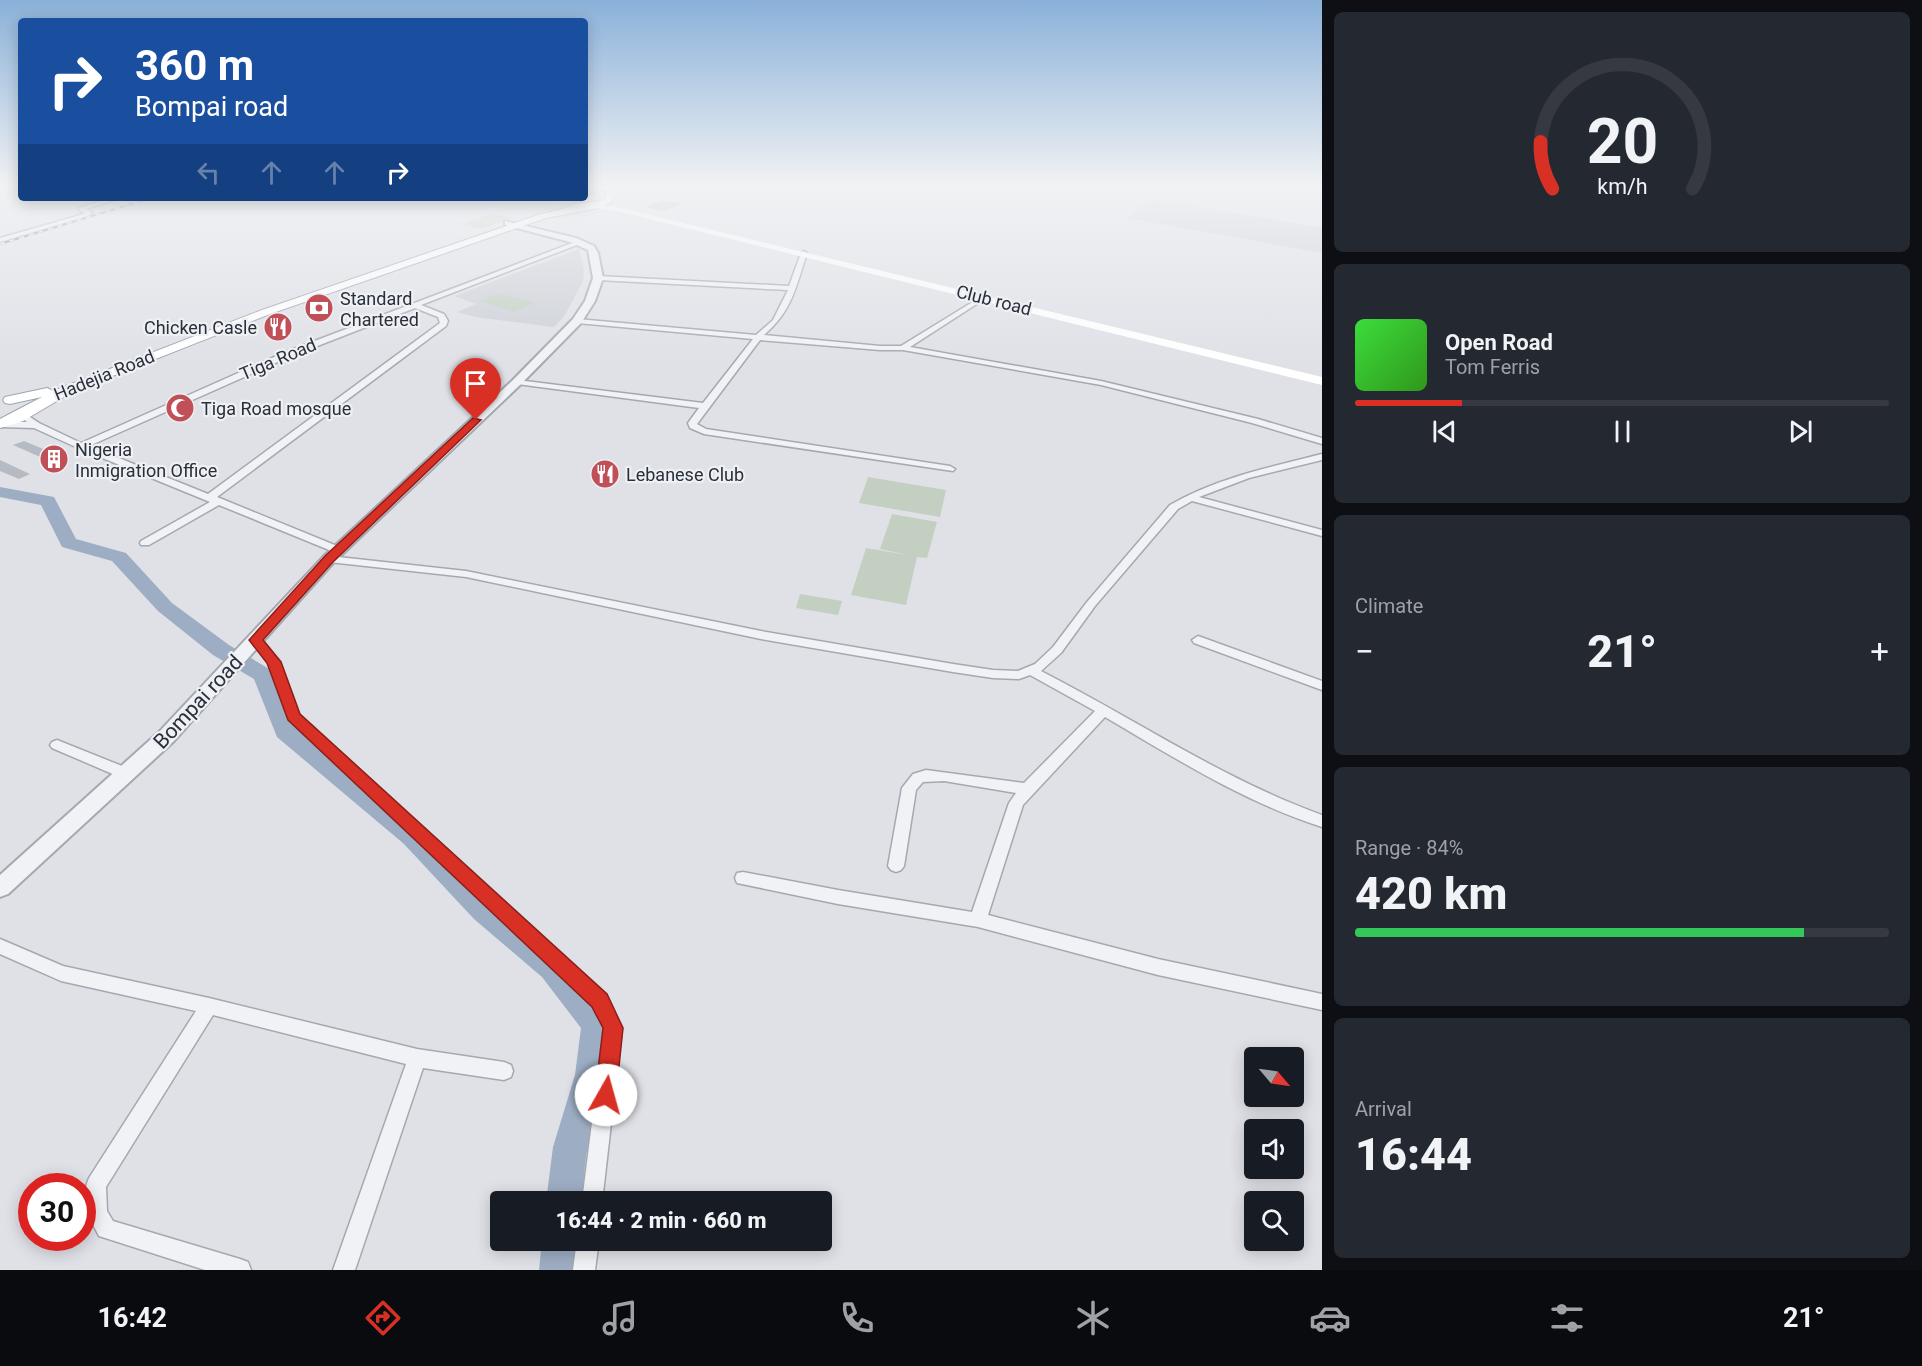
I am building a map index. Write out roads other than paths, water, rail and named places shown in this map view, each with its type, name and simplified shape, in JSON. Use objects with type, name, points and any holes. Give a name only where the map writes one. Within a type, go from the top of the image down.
[{"type":"main road","name":"Hadejia Road","points":[[4,401],[48,391],[246,315],[461,244]]},
{"type":"main road","name":"Hadejia Road","points":[[0,424],[27,412],[66,389],[221,329],[464,244]]},
{"type":"main road","name":"Club road","points":[[766,244],[1322,381]]},
{"type":"main road","points":[[771,244],[1322,376]]},
{"type":"main road","points":[[4,401],[27,402],[31,405],[27,412]]},
{"type":"street","name":"Tiga Road","points":[[81,446],[286,355],[574,244]]},
{"type":"street","points":[[584,244],[594,253],[598,278],[792,288]]},
{"type":"street","points":[[804,254],[792,288],[776,321],[758,337],[692,423],[697,429],[704,431],[950,469]]},
{"type":"street","name":"Bompai road","points":[[0,888],[127,774],[213,687],[334,555],[517,382],[577,321],[590,301],[598,278]]},
{"type":"street","points":[[903,348],[979,295]]},
{"type":"street","points":[[145,543],[213,500],[444,321],[441,316],[414,305]]},
{"type":"street","points":[[577,321],[880,348],[903,348],[1101,382],[1255,421],[1322,441]]},
{"type":"street","points":[[517,382],[704,406]]},
{"type":"street","points":[[27,412],[36,425]]},
{"type":"street","points":[[0,424],[36,425],[213,500],[334,555],[466,574],[761,635],[953,669],[1019,675],[1032,671],[1057,651],[1091,604],[1174,507],[1189,497],[1225,483],[1322,457]]},
{"type":"street","points":[[1189,497],[1322,533]]},
{"type":"street","points":[[256,640],[274,662],[293,716],[600,1000],[613,1028],[593,1191]]},
{"type":"street","points":[[1198,640],[1322,686]]},
{"type":"street","points":[[1032,671],[1078,694],[1103,711],[1241,787],[1322,821]]},
{"type":"street","points":[[978,920],[1016,803],[1103,711]]},
{"type":"street","points":[[57,745],[127,774]]},
{"type":"street","points":[[896,866],[909,788],[918,778],[926,774],[1027,789]]},
{"type":"street","points":[[743,878],[838,897],[978,920],[1158,967],[1322,1002]]},
{"type":"street","points":[[0,946],[61,973],[208,1006],[417,1058],[504,1071]]},
{"type":"street","points":[[208,1006],[96,1185],[97,1213],[106,1228],[240,1270]]},
{"type":"street","points":[[344,1270],[417,1058]]},
{"type":"street","points":[[584,1270],[587,1251]]},
{"type":"waterway","points":[[0,492],[48,501],[69,543],[119,557],[165,607],[221,650],[263,675],[285,731],[413,837],[484,910],[553,968],[597,1024],[591,1075],[570,1147],[565,1191]]},
{"type":"waterway","points":[[558,1270],[560,1251]]},
{"type":"place","name":"Standard Chartered","points":[[319,308]]},
{"type":"place","name":"Chicken Casle","points":[[278,327]]},
{"type":"place","name":"Tiga Road mosque","points":[[180,408]]},
{"type":"place","name":"Nigeria Inmigration Office","points":[[54,459]]},
{"type":"place","name":"Lebanese Club","points":[[605,474]]}]
